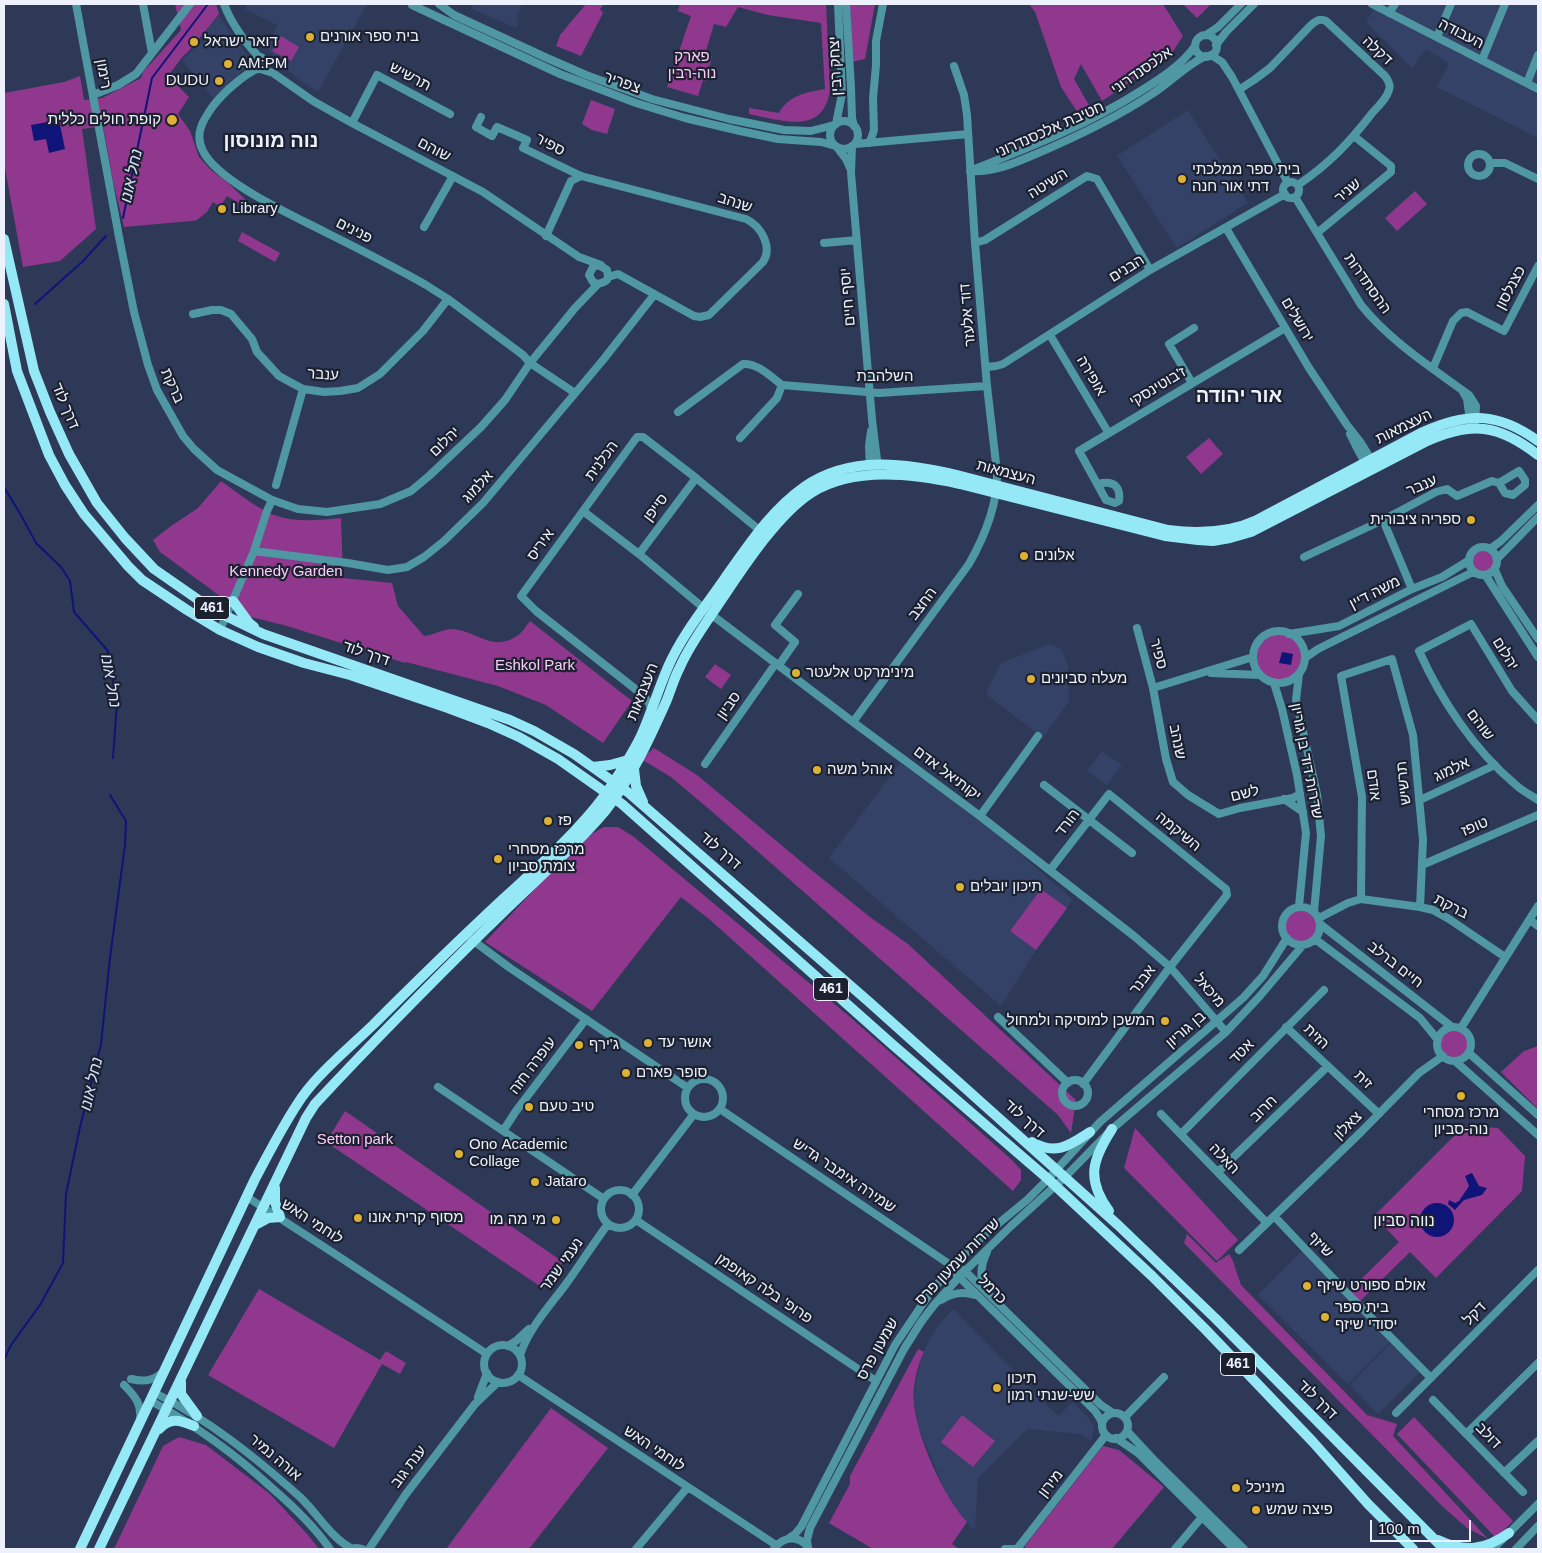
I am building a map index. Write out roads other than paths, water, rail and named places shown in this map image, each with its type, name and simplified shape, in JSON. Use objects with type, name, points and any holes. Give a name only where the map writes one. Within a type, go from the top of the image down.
[{"type":"main road","name":"דרך לוד","points":[[4,239],[34,371],[61,437],[82,479],[98,503],[139,554],[154,569],[203,603],[263,634],[510,720],[555,742],[645,805],[1019,1134],[1118,1225],[1215,1318],[1444,1549]]},
{"type":"main road","name":"דרך לוד","points":[[4,304],[17,371],[49,456],[84,514],[142,580],[180,606],[244,642],[281,656],[368,681],[488,722],[558,759],[611,795],[665,841],[892,1045],[1052,1182],[1152,1276],[1313,1442],[1368,1504],[1413,1549]]},
{"type":"main road","name":"העצמאות","points":[[764,534],[811,493],[835,482],[874,476],[912,476],[935,479],[996,490],[1168,530],[1201,533],[1216,532],[1234,529],[1253,522],[1370,464],[1433,427],[1449,422],[1472,418],[1490,419],[1512,424],[1538,441]]},
{"type":"main road","name":"העצמאות","points":[[1370,464],[1450,432],[1473,429],[1502,432],[1538,455]]},
{"type":"main road","name":"העצמאות","points":[[631,764],[651,709],[674,655],[795,494],[813,482],[843,468],[874,464],[912,466],[935,470],[996,490]]},
{"type":"main road","points":[[203,603],[218,606],[233,601],[249,623],[263,634]]},
{"type":"main road","name":"העצמאות","points":[[611,795],[648,742],[683,660],[708,611]]},
{"type":"main road","points":[[593,767],[631,764],[636,786],[645,805]]},
{"type":"main road","points":[[99,1549],[306,1118],[315,1104],[486,928],[581,838],[600,817],[611,795]]},
{"type":"main road","points":[[80,1549],[247,1197],[277,1137],[304,1094],[465,934],[611,795]]},
{"type":"main road","points":[[1112,1129],[1098,1152],[1094,1165],[1094,1174],[1102,1201],[1118,1225]]},
{"type":"main road","points":[[1019,1134],[1041,1147],[1053,1149],[1072,1144],[1090,1132]]},
{"type":"main road","points":[[255,1225],[268,1218],[280,1217],[275,1202],[275,1185]]},
{"type":"main road","points":[[181,1379],[181,1394],[195,1421]]},
{"type":"main road","points":[[156,1432],[171,1420],[195,1421]]},
{"type":"main road","points":[[1432,1537],[1451,1546],[1468,1549],[1489,1545],[1509,1533]]},
{"type":"street","name":"רימון","points":[[76,4],[118,237]]},
{"type":"street","points":[[143,4],[152,53]]},
{"type":"street","points":[[93,95],[118,85],[136,74],[190,4]]},
{"type":"street","points":[[411,4],[422,4]]},
{"type":"street","name":"צפריר","points":[[411,4],[569,78],[654,109],[746,133],[821,142],[836,147]]},
{"type":"street","name":"צפריר","points":[[439,4],[454,15],[559,64],[652,99],[729,119],[784,130],[810,131],[835,125]]},
{"type":"street","name":"יצחק רבין","points":[[835,125],[841,101],[842,86],[838,4]]},
{"type":"street","name":"יצחק רבין","points":[[846,4],[852,118],[855,126]]},
{"type":"street","points":[[870,140],[874,130],[873,99],[876,41],[883,4]]},
{"type":"street","points":[[1232,76],[1222,62],[1200,54],[1195,46],[1200,37],[1218,27],[1241,4]]},
{"type":"street","points":[[1208,56],[1226,32],[1254,4]]},
{"type":"street","name":"העבודה","points":[[1372,4],[1538,89]]},
{"type":"street","points":[[1390,13],[1395,4]]},
{"type":"street","points":[[1437,37],[1451,4]]},
{"type":"street","points":[[1482,60],[1505,4]]},
{"type":"street","name":"שוהם","points":[[224,5],[259,64],[313,101],[483,192],[579,257],[602,266]]},
{"type":"street","name":"דקלה","points":[[1240,89],[1270,68],[1316,20],[1321,19],[1326,21],[1385,76],[1388,81],[1390,87],[1386,96],[1354,136],[1327,164],[1298,186]]},
{"type":"street","points":[[1206,35],[1212,37],[1288,183]]},
{"type":"street","name":"אלכסנדרוני","points":[[1047,140],[1102,114],[1148,86],[1184,60],[1195,46]]},
{"type":"street","points":[[1527,83],[1538,55]]},
{"type":"street","name":"חטיבת אלכסנדרוני","points":[[970,171],[981,172],[1002,168],[1078,136],[1153,94],[1196,61],[1208,56]]},
{"type":"street","name":"פנינים","points":[[259,64],[216,102],[204,120],[199,132],[199,138],[202,150],[208,160],[235,182],[262,199],[399,270],[448,299],[523,355],[530,363],[575,393]]},
{"type":"street","name":"דוד אלעזר","points":[[954,66],[964,95],[968,134],[987,386],[997,472],[996,490]]},
{"type":"street","name":"תרשיש","points":[[352,123],[377,75],[450,114]]},
{"type":"street","name":"ספיר","points":[[481,117],[476,127],[492,136],[497,128],[527,140],[523,148],[581,176]]},
{"type":"street","points":[[870,140],[855,126],[846,121],[835,125],[830,136],[836,147],[845,149],[870,140],[968,134]]},
{"type":"street","points":[[854,145],[858,136],[855,126]]},
{"type":"street","name":"שניר","points":[[1317,234],[1391,172],[1391,166],[1354,136]]},
{"type":"street","name":"חטיבת אלכסנדרוני","points":[[970,171],[1047,140]]},
{"type":"street","name":"יוסף חיים","points":[[854,145],[851,173],[872,419],[874,476]]},
{"type":"street","name":"יוסף חיים","points":[[836,147],[846,160],[851,173]]},
{"type":"street","points":[[1490,163],[1505,163],[1538,179]]},
{"type":"street","points":[[424,227],[453,176]]},
{"type":"street","points":[[546,236],[571,181],[581,176]]},
{"type":"street","name":"שנהב","points":[[581,176],[746,219],[762,231],[767,250],[765,259],[709,315],[700,318],[618,274],[608,277]]},
{"type":"street","name":"השיטה","points":[[975,243],[985,240],[1087,176],[1097,179],[1150,270]]},
{"type":"street","points":[[1288,183],[1294,183],[1298,186],[1299,192],[1295,197],[1289,197],[1285,194],[1284,187],[1288,183]]},
{"type":"street","name":"הבנים","points":[[986,367],[1003,364],[1150,270],[1285,194]]},
{"type":"street","name":"ההסתדרות","points":[[1295,197],[1362,305],[1374,321],[1397,342],[1469,395],[1474,400],[1476,406],[1472,418]]},
{"type":"street","name":"ירושלים","points":[[1226,228],[1285,328],[1346,425],[1362,443],[1370,464]]},
{"type":"street","name":"ברקת","points":[[118,237],[134,312],[146,356],[157,390],[165,406],[188,442],[217,470],[272,500]]},
{"type":"street","points":[[824,243],[857,240]]},
{"type":"street","name":"שוהם","points":[[579,257],[593,279]]},
{"type":"street","points":[[602,266],[607,270],[608,277],[604,282],[593,279],[593,267],[602,266]]},
{"type":"street","name":"כצנלסון","points":[[1433,368],[1453,321],[1460,313],[1467,312],[1504,331],[1538,266]]},
{"type":"street","name":"יהלום","points":[[272,500],[298,509],[327,512],[380,504],[411,491],[481,427],[504,400],[530,363],[586,297],[593,279]]},
{"type":"street","name":"אלמוג","points":[[254,551],[388,570],[407,567],[424,557],[444,541],[483,503],[603,360],[654,295]]},
{"type":"street","name":"ענבר","points":[[193,314],[221,310],[231,314],[252,339],[258,352],[279,376],[303,389],[324,392],[358,388],[380,374],[423,331],[448,299]]},
{"type":"street","points":[[1192,383],[1169,344],[1194,328]]},
{"type":"street","name":"ז'בוטינסקי","points":[[1098,484],[1079,451],[1285,328]]},
{"type":"street","name":"אופירה","points":[[1050,335],[1108,432]]},
{"type":"street","name":"השלהבת","points":[[678,412],[743,364],[756,367],[782,385],[870,393],[987,386]]},
{"type":"street","points":[[740,438],[777,398],[782,385]]},
{"type":"street","points":[[276,485],[303,389]]},
{"type":"street","points":[[1472,418],[1473,429]]},
{"type":"street","name":"הכלנית","points":[[583,511],[637,437],[643,437],[764,534]]},
{"type":"street","name":"סייפן","points":[[638,554],[696,478]]},
{"type":"street","name":"ענבר","points":[[1304,557],[1384,520],[1436,492],[1447,489],[1457,496],[1492,481],[1499,483]]},
{"type":"street","name":"החצב","points":[[853,722],[969,564],[983,538],[992,512],[996,490]]},
{"type":"street","points":[[220,630],[254,551],[272,500]]},
{"type":"street","points":[[1490,549],[1501,541],[1538,505]]},
{"type":"street","points":[[583,511],[708,611]]},
{"type":"street","name":"איריס","points":[[583,511],[521,596],[536,611],[643,695]]},
{"type":"street","points":[[1497,558],[1538,517]]},
{"type":"street","points":[[1384,520],[1412,589]]},
{"type":"street","points":[[1486,547],[1494,552],[1497,558],[1497,566],[1486,576],[1477,575],[1473,572],[1468,561],[1476,548],[1486,547]]},
{"type":"street","name":"משה דיין","points":[[1289,634],[1339,626],[1412,589],[1442,577],[1468,561]]},
{"type":"street","points":[[1494,570],[1502,586],[1538,639]]},
{"type":"street","name":"משה דיין","points":[[1305,658],[1318,649],[1473,572]]},
{"type":"street","points":[[1486,576],[1538,657]]},
{"type":"street","name":"סביון","points":[[705,764],[795,642],[775,625],[798,594]]},
{"type":"street","name":"יקותיאל אדם","points":[[708,611],[980,816],[1134,936],[1170,967]]},
{"type":"street","name":"שוהם","points":[[1471,624],[1419,651],[1439,689],[1472,739],[1516,786],[1538,800]]},
{"type":"street","name":"יהלום","points":[[1471,624],[1512,691],[1538,720]]},
{"type":"street","name":"ספיר","points":[[1137,628],[1152,688]]},
{"type":"street","points":[[1299,674],[1292,680],[1284,683],[1274,683],[1260,675],[1256,669],[1253,657],[1256,645],[1261,638],[1276,631],[1289,634],[1300,641],[1304,649],[1305,658],[1299,674],[1296,700],[1317,794],[1321,836],[1317,918]]},
{"type":"street","points":[[1152,688],[1253,657]]},
{"type":"street","name":"תרשיש","points":[[1392,659],[1413,736],[1423,840],[1420,907]]},
{"type":"street","name":"אודם","points":[[1361,899],[1362,797],[1341,676],[1392,659]]},
{"type":"street","points":[[1204,673],[1260,675]]},
{"type":"street","name":"שדרות דוד בן גוריון","points":[[1274,683],[1285,718],[1306,833],[1299,906]]},
{"type":"street","name":"שנהב","points":[[1152,688],[1170,774],[1173,782],[1188,795]]},
{"type":"street","points":[[651,709],[643,695],[652,695],[658,692]]},
{"type":"street","points":[[980,816],[1038,736]]},
{"type":"street","name":"אלמוג","points":[[1420,800],[1495,764]]},
{"type":"street","points":[[1044,785],[1132,853]]},
{"type":"street","name":"הורד","points":[[1050,870],[1109,794]]},
{"type":"street","name":"השיקמה","points":[[1109,794],[1226,889],[1227,894]]},
{"type":"street","name":"לשם","points":[[1188,795],[1219,814],[1293,798],[1300,794]]},
{"type":"street","points":[[1284,799],[1303,812]]},
{"type":"street","name":"טופז","points":[[1422,864],[1538,815]]},
{"type":"street","name":"אבנר","points":[[1083,1084],[1227,894]]},
{"type":"street","name":"ברקת","points":[[1317,918],[1361,899],[1420,907],[1433,910],[1449,919],[1505,957]]},
{"type":"street","points":[[1461,1028],[1538,906]]},
{"type":"street","points":[[1295,907],[1310,908],[1317,918],[1320,928],[1315,939],[1310,943],[1303,945],[1295,944],[1283,932],[1283,921],[1287,914],[1295,907]]},
{"type":"street","name":"חיים ברלב","points":[[1317,918],[1452,1027]]},
{"type":"street","points":[[1530,920],[1538,926]]},
{"type":"street","points":[[486,928],[480,939],[486,950]]},
{"type":"street","points":[[465,934],[510,968],[688,1088]]},
{"type":"street","name":"בן גוריון","points":[[1090,1132],[1243,998],[1263,976],[1287,938]]},
{"type":"street","name":"חיים ברלב","points":[[1315,939],[1420,1018],[1438,1040]]},
{"type":"street","points":[[1112,1129],[1226,1032],[1259,997],[1303,945]]},
{"type":"street","points":[[461,954],[474,948],[486,950]]},
{"type":"street","name":"מיכאל","points":[[1170,967],[1226,1032]]},
{"type":"street","name":"אטד","points":[[1181,1134],[1324,990]]},
{"type":"street","points":[[998,1017],[1068,1082]]},
{"type":"street","name":"עופרה חזה","points":[[503,1131],[527,1096],[586,1019]]},
{"type":"street","name":"הזית","points":[[1286,1027],[1328,1066]]},
{"type":"street","points":[[1452,1027],[1461,1028],[1470,1036],[1471,1047],[1469,1053],[1461,1060],[1450,1061],[1442,1056],[1438,1049],[1438,1040],[1442,1033],[1452,1027]]},
{"type":"street","points":[[1469,1053],[1538,1115]]},
{"type":"street","name":"צאלון","points":[[1239,1250],[1419,1073],[1442,1056]]},
{"type":"street","points":[[1455,1061],[1538,1135]]},
{"type":"street","name":"זית","points":[[1328,1066],[1379,1114]]},
{"type":"street","name":"חרוב","points":[[1218,1172],[1328,1066]]},
{"type":"street","points":[[703,1079],[715,1082],[719,1086],[723,1098],[720,1109],[706,1117],[694,1114],[686,1103],[685,1098],[688,1088],[697,1080],[703,1079]]},
{"type":"street","points":[[1076,1080],[1088,1090],[1087,1099],[1082,1104],[1074,1106],[1066,1103],[1062,1096],[1068,1082],[1076,1080]]},
{"type":"street","points":[[438,1087],[604,1199]]},
{"type":"street","name":"שמירה אימבר גדיש","points":[[720,1109],[952,1266]]},
{"type":"street","points":[[632,1195],[694,1114]]},
{"type":"street","name":"האלה","points":[[1161,1114],[1268,1223]]},
{"type":"street","name":"שדרות שמעון פרס","points":[[1027,1200],[1052,1182],[1065,1177],[1112,1129]]},
{"type":"street","name":"שדרות שמעון פרס","points":[[808,1549],[807,1540],[810,1528],[913,1334],[962,1274],[1052,1182],[1057,1169],[1090,1132]]},
{"type":"street","points":[[617,1191],[628,1192],[632,1195],[638,1204],[636,1220],[628,1227],[623,1228],[608,1224],[602,1215],[604,1199],[617,1191]]},
{"type":"street","name":"לוחמי האש","points":[[247,1197],[487,1354]]},
{"type":"street","name":"שמעון פרס","points":[[789,1538],[804,1521],[905,1328],[952,1266],[982,1237],[1027,1200]]},
{"type":"street","name":"שיזף","points":[[1274,1216],[1431,1378]]},
{"type":"street","name":"פרופ' בלה קאופמן","points":[[636,1220],[876,1381]]},
{"type":"street","name":"נעמי שמר","points":[[520,1355],[523,1345],[538,1321],[608,1224]]},
{"type":"street","points":[[987,1293],[981,1274],[984,1261],[991,1246]]},
{"type":"street","name":"כרמל","points":[[952,1266],[987,1293],[1100,1405],[1113,1413]]},
{"type":"street","name":"כרמל","points":[[962,1274],[978,1295],[1095,1411],[1102,1420],[1102,1424]]},
{"type":"street","name":"דקל","points":[[1396,1412],[1537,1274]]},
{"type":"street","points":[[936,1304],[955,1293],[978,1295]]},
{"type":"street","name":"נעמי שמר","points":[[508,1346],[538,1321]]},
{"type":"street","points":[[508,1346],[516,1350],[520,1355],[522,1366],[518,1375],[512,1381],[498,1382],[493,1380],[487,1373],[484,1364],[487,1354],[495,1347],[508,1346]]},
{"type":"street","points":[[1466,1434],[1538,1363]]},
{"type":"street","points":[[131,1379],[147,1381],[154,1379],[166,1370]]},
{"type":"street","name":"ענת גוב","points":[[475,1404],[487,1373]]},
{"type":"street","name":"לוחמי האש","points":[[518,1375],[775,1547]]},
{"type":"street","points":[[1125,1417],[1164,1376]]},
{"type":"street","name":"ענת גוב","points":[[369,1549],[406,1494],[475,1404],[498,1382]]},
{"type":"street","points":[[124,1385],[138,1401],[141,1413],[140,1424]]},
{"type":"street","name":"אורה נמיר","points":[[153,1397],[236,1444],[267,1468],[306,1503],[343,1544],[349,1548]]},
{"type":"street","name":"דולב","points":[[1433,1400],[1523,1492]]},
{"type":"street","points":[[1116,1438],[1123,1436],[1127,1431],[1128,1423],[1125,1417],[1113,1413],[1105,1418],[1102,1424],[1106,1435],[1116,1438],[1138,1453],[1234,1549]]},
{"type":"street","name":"אורה נמיר","points":[[195,1421],[296,1509],[330,1549]]},
{"type":"street","points":[[1127,1431],[1152,1459],[1244,1549]]},
{"type":"street","name":"מירון","points":[[1015,1549],[1106,1435]]},
{"type":"street","points":[[1504,1473],[1538,1440]]},
{"type":"street","points":[[636,1549],[687,1488]]},
{"type":"street","points":[[1493,1549],[1538,1504]]},
{"type":"street","points":[[1175,1549],[1202,1517]]},
{"type":"street","points":[[1516,1549],[1538,1526]]},
{"type":"street","points":[[775,1547],[784,1540],[794,1538],[802,1541],[808,1549]]},
{"type":"street","points":[[349,1548],[362,1549]]},
{"type":"street","points":[[1006,1549],[1015,1549]]},
{"type":"waterway","name":"נחל אונו","points":[[123,218],[152,78],[208,4]]},
{"type":"waterway","name":"נחל אונו","points":[[35,304],[82,262],[106,236]]},
{"type":"waterway","name":"נחל אונו","points":[[4,487],[36,543],[61,567],[70,581],[74,612],[108,651],[117,704],[113,758]]},
{"type":"waterway","name":"נחל אונו","points":[[4,1360],[11,1345],[40,1305],[63,1263],[66,1194],[80,1127],[101,1044],[125,845],[126,821],[110,795]]},
{"type":"place","name":"בית ספר אורנים","points":[[310,37]]},
{"type":"place","name":"דואר ישראל","points":[[194,42]]},
{"type":"place","name":"AM:PM","points":[[228,64]]},
{"type":"place","name":"DUDU","points":[[219,81]]},
{"type":"place","name":"קופת חולים כללית","points":[[172,120]]},
{"type":"place","name":"בית ספר ממלכתי דתי אור חנה","points":[[1182,179]]},
{"type":"place","name":"Library","points":[[222,209]]},
{"type":"place","name":"ספריה ציבורית","points":[[1471,520]]},
{"type":"place","name":"אלונים","points":[[1024,556]]},
{"type":"place","name":"מינימרקט אלעטר","points":[[796,673]]},
{"type":"place","name":"מעלה סביונים","points":[[1031,679]]},
{"type":"place","name":"אוהל משה","points":[[817,770]]},
{"type":"place","name":"פז","points":[[548,821]]},
{"type":"place","name":"מרכז מסחרי צומת סביון","points":[[498,859]]},
{"type":"place","name":"תיכון יובלים","points":[[960,887]]},
{"type":"place","name":"המשכן למוסיקה ולמחול","points":[[1165,1021]]},
{"type":"place","name":"אושר עד","points":[[648,1043]]},
{"type":"place","name":"ג'ירף","points":[[579,1045]]},
{"type":"place","name":"סופר פארם","points":[[626,1073]]},
{"type":"place","name":"מרכז מסחרי נוה-סביון","points":[[1461,1096]]},
{"type":"place","name":"טיב טעם","points":[[529,1107]]},
{"type":"place","name":"Ono Academic Collage","points":[[459,1154]]},
{"type":"place","name":"Jataro","points":[[535,1182]]},
{"type":"place","name":"מסוף קרית אונו","points":[[358,1218]]},
{"type":"place","name":"מי מה מו","points":[[556,1220]]},
{"type":"place","name":"אולם ספורט שיזף","points":[[1307,1286]]},
{"type":"place","name":"בית ספר יסודי שיזף","points":[[1325,1317]]},
{"type":"place","name":"תיכון שש-שנתי רמון","points":[[997,1388]]},
{"type":"place","name":"מיניכל","points":[[1236,1488]]},
{"type":"place","name":"פיצה שמש","points":[[1256,1510]]},
{"type":"district","name":"נוה מונוסון","points":[[271,141]]},
{"type":"district","name":"אור יהודה","points":[[1239,396]]},
{"type":"district","name":"נווה סביון","points":[[1404,1222]]},
{"type":"park label","name":"פארק נוה-רבין","points":[[692,66]]},
{"type":"park label","name":"Kennedy Garden","points":[[286,572]]},
{"type":"park label","name":"Eshkol Park","points":[[535,666]]},
{"type":"park label","name":"Setton park","points":[[355,1140]]}]
